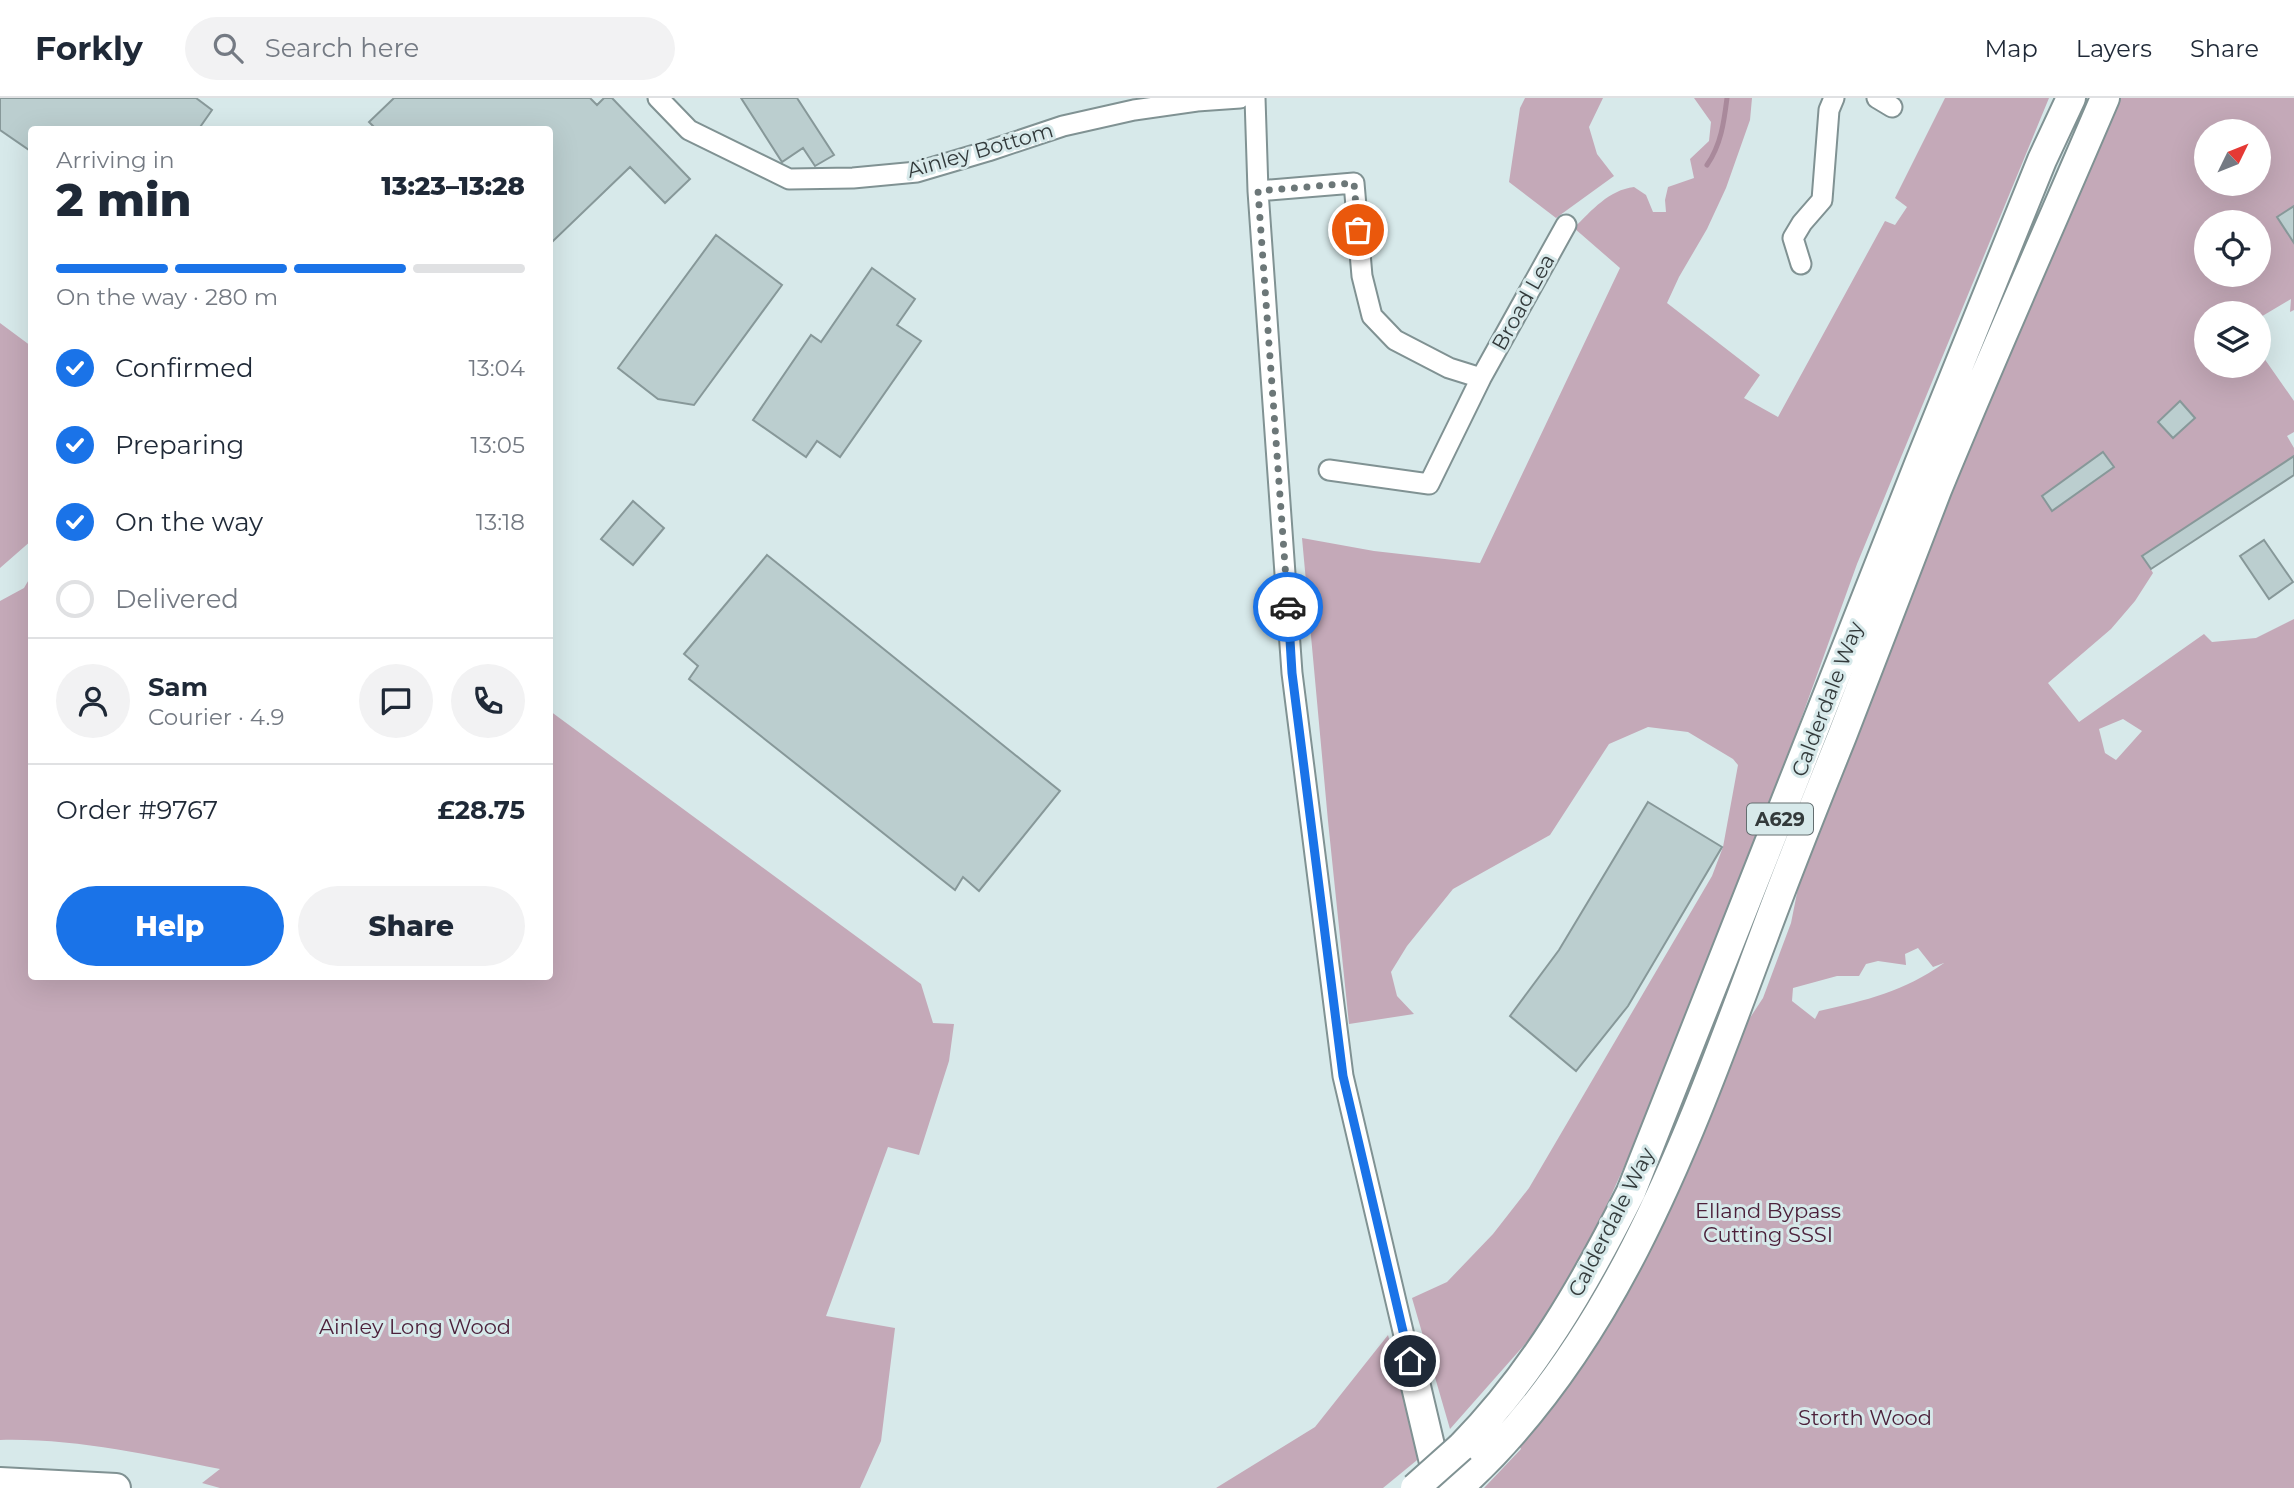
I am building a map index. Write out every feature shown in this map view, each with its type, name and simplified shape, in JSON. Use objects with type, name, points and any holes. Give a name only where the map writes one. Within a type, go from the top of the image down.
[{"type":"highway","name":"Calderdale Way","points":[[1415,1488],[1488,1420],[1516,1387],[1556,1329],[1631,1192],[1914,477],[2042,160],[2071,98]]},
{"type":"highway","name":"Calderdale Way","points":[[1453,1487],[1515,1432],[1572,1357],[1599,1314],[1668,1178],[1938,487],[2105,98]]},
{"type":"highway","points":[[1410,1361],[1453,1487]]},
{"type":"highway","points":[[6,1481],[117,1488]]},
{"type":"street","name":"Ainley Bottom","points":[[658,98],[689,130],[789,179],[853,178],[917,172],[1063,126],[1135,110],[1240,98]]},
{"type":"street","points":[[1255,98],[1258,191],[1292,673],[1345,1083],[1410,1361]]},
{"type":"street","points":[[1801,264],[1793,239],[1802,223],[1822,200],[1829,110],[1834,98]]},
{"type":"street","points":[[1258,191],[1354,183],[1362,276],[1372,316],[1395,340],[1449,368],[1481,379]]},
{"type":"street","name":"Broad Lea","points":[[1329,470],[1429,484],[1481,379],[1566,225]]},
{"type":"green space","points":[[1525,98],[1603,98],[1589,127],[1597,154],[1614,176],[1556,218],[1509,182],[1520,108]]},
{"type":"green space","points":[[1694,98],[1752,98],[1750,120],[1726,188],[1667,303],[1760,375],[1744,398],[1778,417],[1885,221],[1895,225],[1907,207],[1895,198],[1945,98],[2049,98],[1857,564],[1783,769],[1637,1138],[1600,1220],[1533,1335],[1450,1429],[1412,1298],[1447,1282],[1493,1234],[1529,1188],[1712,876],[1723,847],[1738,765],[1733,759],[1688,732],[1648,727],[1609,744],[1550,835],[1453,889],[1407,946],[1391,972],[1397,996],[1414,1014],[1349,1024],[1302,538],[1374,551],[1480,563],[1620,268],[1574,228],[1609,197],[1634,187],[1646,195],[1653,212],[1666,212],[1668,187],[1694,178],[1690,159],[1709,141],[1711,122]]},
{"type":"green space","points":[[2112,98],[2294,98],[2294,310],[2290,312],[2291,299],[2271,311],[2271,301],[2194,301],[2194,378],[2271,378],[2271,368],[2294,401],[2294,432],[2287,436],[2294,448],[2294,456],[2143,556],[2153,573],[2135,601],[2111,629],[2048,683],[2079,722],[2204,634],[2212,642],[2256,638],[2294,619],[2294,1488],[1484,1488],[1521,1449],[1518,1443],[1738,1036],[1763,998],[1791,923],[1799,883],[1906,603]],"holes":[[[2123,719],[2142,731],[2116,760],[2105,753],[2099,729]],[[1918,948],[1933,967],[1944,963],[1899,988],[1869,999],[1819,1011],[1815,1019],[1792,1001],[1793,988],[1837,976],[1859,976],[1866,964],[1878,961],[1906,965],[1905,954]]]},
{"type":"green space","points":[[0,323],[28,344],[28,544],[0,568]]},
{"type":"green space","name":"Ainley Long Wood","points":[[28,581],[28,980],[553,980],[553,713],[921,984],[933,1023],[954,1024],[949,1061],[919,1155],[888,1147],[826,1316],[895,1328],[881,1441],[860,1488],[220,1488],[202,1483],[220,1469],[83,1445],[0,1440],[0,601],[24,588]]},
{"type":"green space","points":[[1388,1335],[1422,1456],[1383,1488],[1216,1488],[1315,1427]]},
{"type":"building","points":[[0,98],[196,98],[212,110],[201,126],[28,126],[28,149],[0,130]]},
{"type":"building","points":[[394,98],[590,98],[597,105],[604,98],[612,98],[690,179],[665,203],[630,167],[553,241],[553,126],[373,126],[369,122]]},
{"type":"building","points":[[741,98],[797,98],[834,155],[815,166],[803,148],[782,162]]},
{"type":"building","points":[[2294,206],[2294,243],[2277,217]]},
{"type":"building","points":[[716,235],[782,285],[694,405],[658,399],[618,368]]},
{"type":"building","points":[[872,268],[915,299],[897,325],[921,341],[840,457],[817,441],[806,457],[753,420],[811,335],[821,342]]},
{"type":"building","points":[[2180,401],[2195,418],[2173,438],[2158,422]]},
{"type":"building","points":[[2103,452],[2114,467],[2052,511],[2042,496]]},
{"type":"building","points":[[2294,456],[2294,475],[2151,569],[2142,556]]},
{"type":"building","points":[[633,501],[664,528],[633,565],[601,539]]},
{"type":"building","points":[[2264,540],[2293,582],[2269,599],[2240,556]]},
{"type":"building","points":[[767,555],[1060,791],[979,891],[963,877],[955,890],[689,679],[698,666],[684,654]]},
{"type":"building","points":[[1648,802],[1722,847],[1628,1006],[1576,1071],[1510,1016],[1559,950]]},
{"type":"waterway","points":[[1707,165],[1719,141],[1727,98]]},
{"type":"way so far","points":[[1288,607],[1258,191],[1354,183],[1358,230]]},
{"type":"route","points":[[1288,607],[1292,673],[1343,1076],[1410,1361]]},
{"type":"park label","name":"Elland Bypass Cutting SSSI","points":[[1768,1222]]},
{"type":"park label","name":"Storth Wood","points":[[1865,1417]]}]
